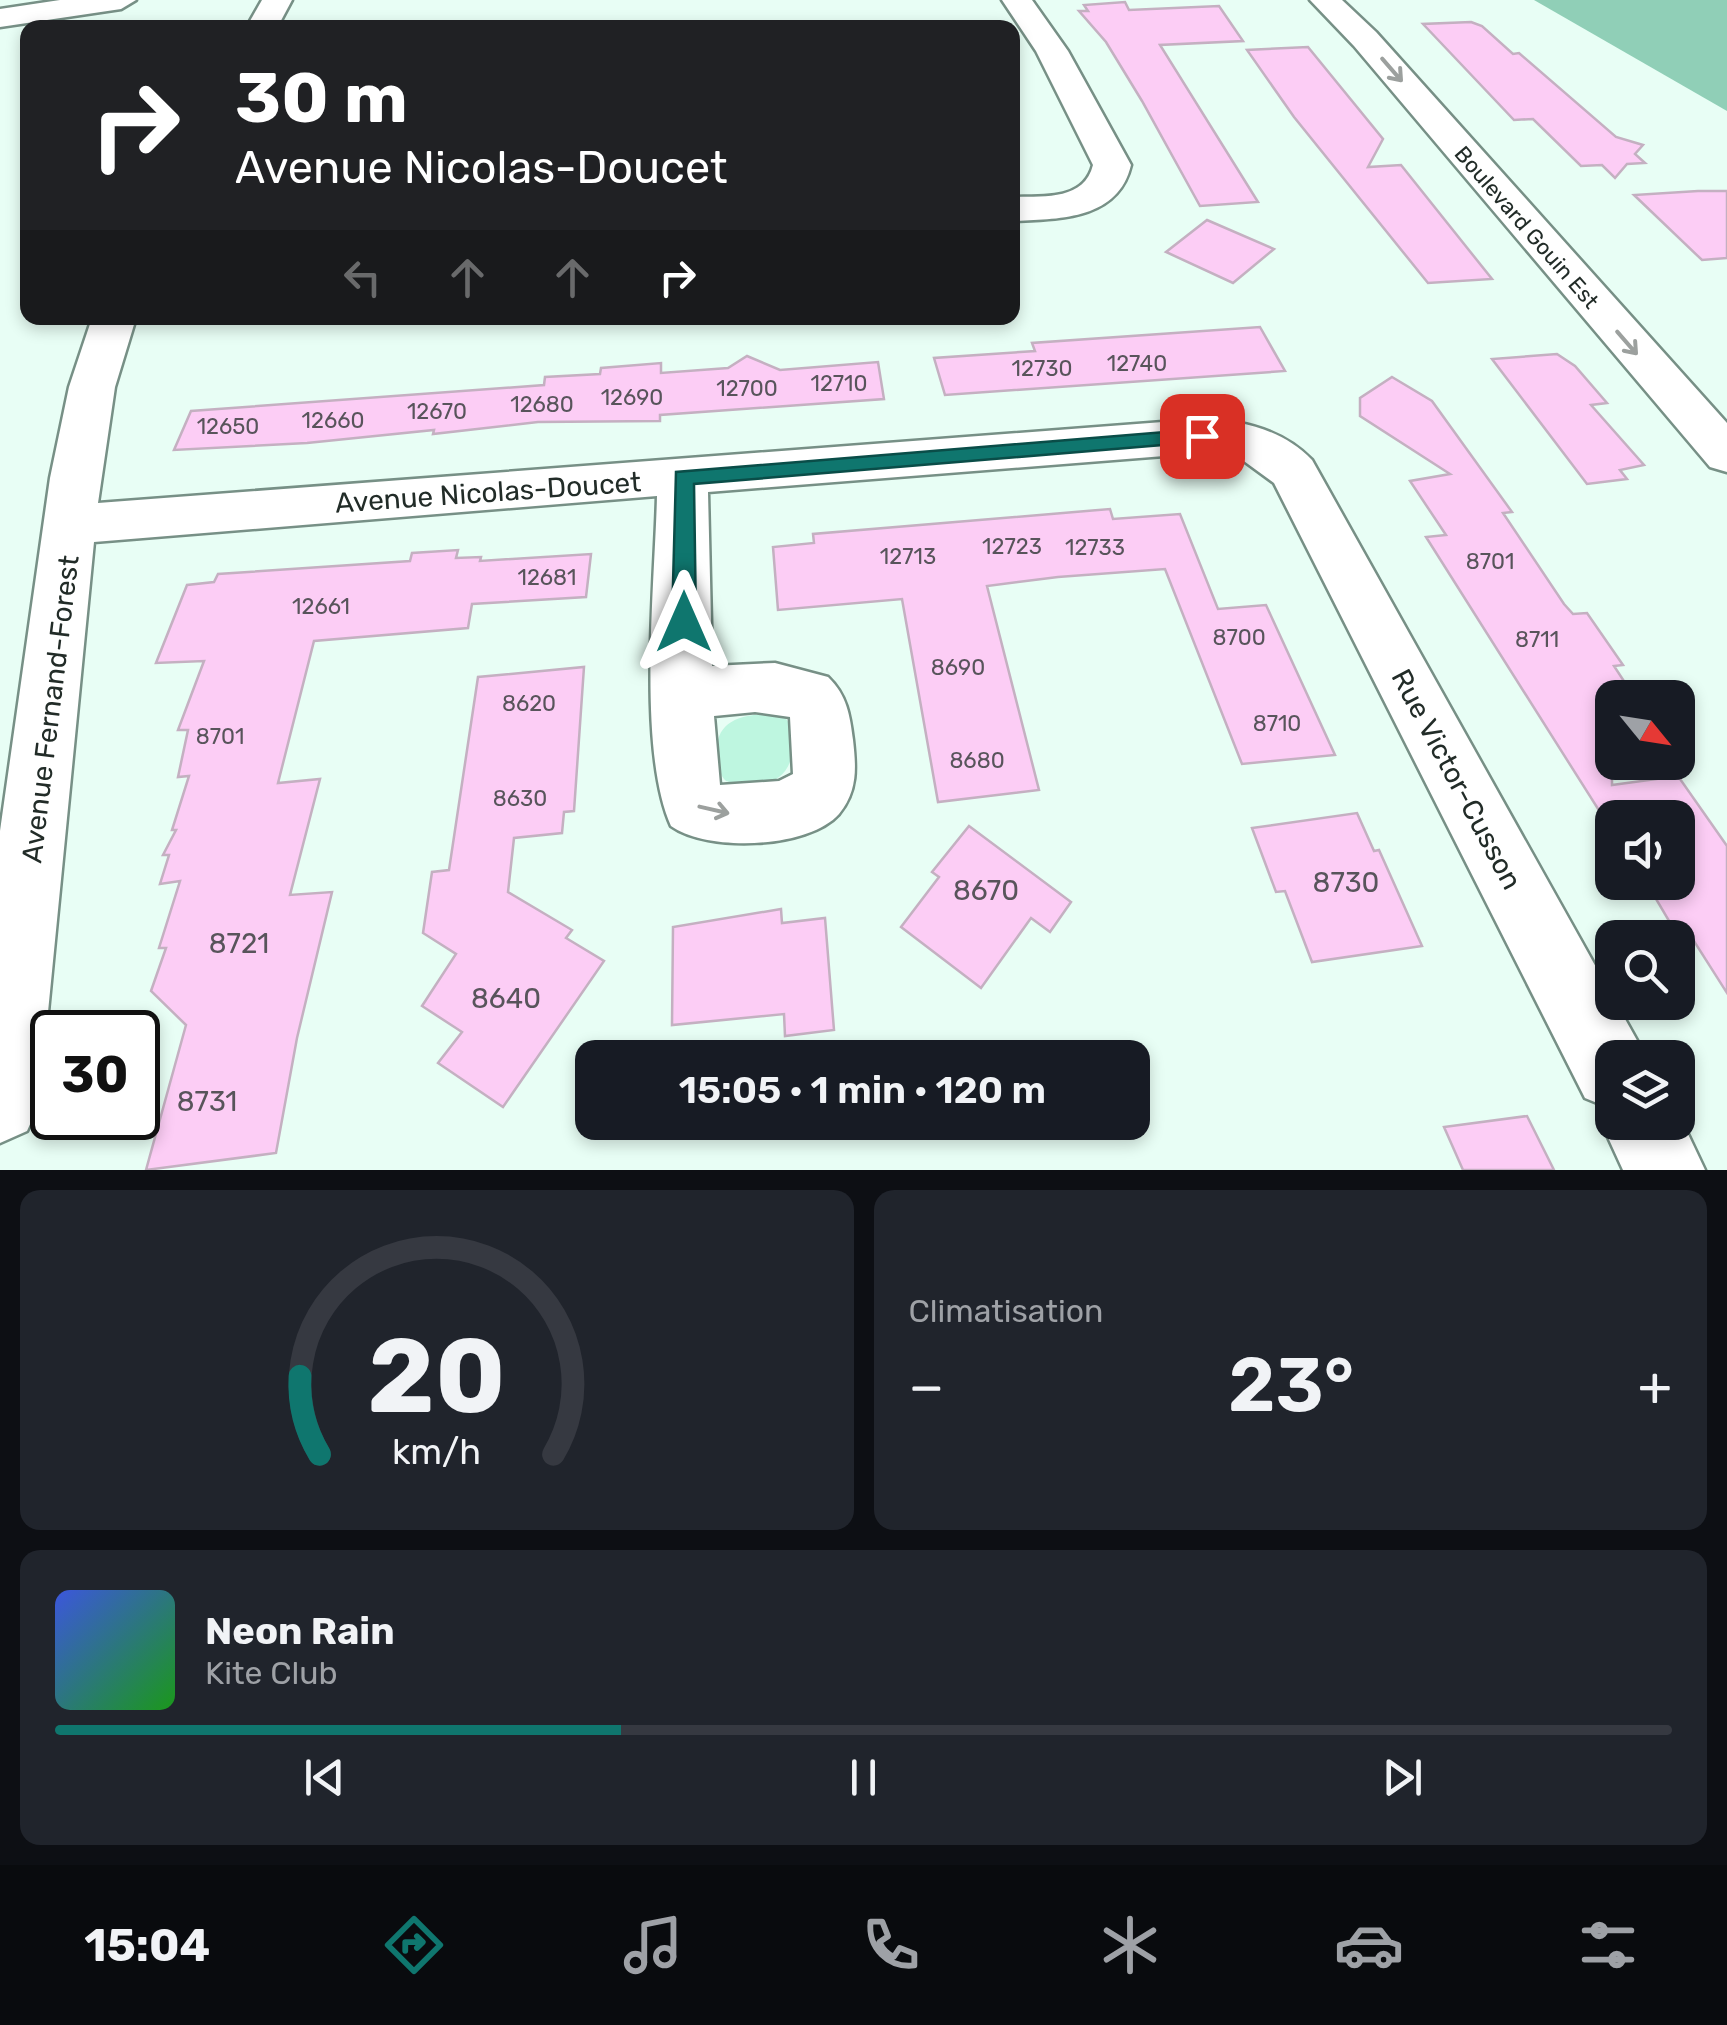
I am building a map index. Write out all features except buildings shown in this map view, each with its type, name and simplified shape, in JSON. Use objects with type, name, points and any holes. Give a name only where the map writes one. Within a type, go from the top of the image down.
[{"type":"street","points":[[0,18],[121,0]]},
{"type":"street","points":[[1017,0],[1052,51],[1112,165],[1111,180],[1102,192],[1069,204],[1020,208]]},
{"type":"street","name":"Boulevard Gouin Est","points":[[1325,0],[1365,39],[1727,455]]},
{"type":"street","points":[[1020,53],[1052,51]]},
{"type":"street","name":"Avenue Fernand-Forest","points":[[0,1104],[15,874],[73,524],[75,478],[92,387],[112,325]]},
{"type":"street","name":"Avenue Nicolas-Doucet","points":[[73,524],[1222,436],[1270,450],[1286,462],[1302,487]]},
{"type":"street","points":[[683,478],[684,695]]},
{"type":"street","name":"Rue Victor-Cusson","points":[[1302,487],[1596,1040]]},
{"type":"street","points":[[1649,1140],[1665,1170]]},
{"type":"shaded area","points":[[1534,0],[1727,0],[1727,111]]},
{"type":"shaded area","points":[[782,715],[789,724],[792,743],[791,757],[781,776],[762,784],[726,781],[718,760],[722,731],[748,716]]},
{"type":"route","points":[[684,622],[683,478],[1202,436]]}]
